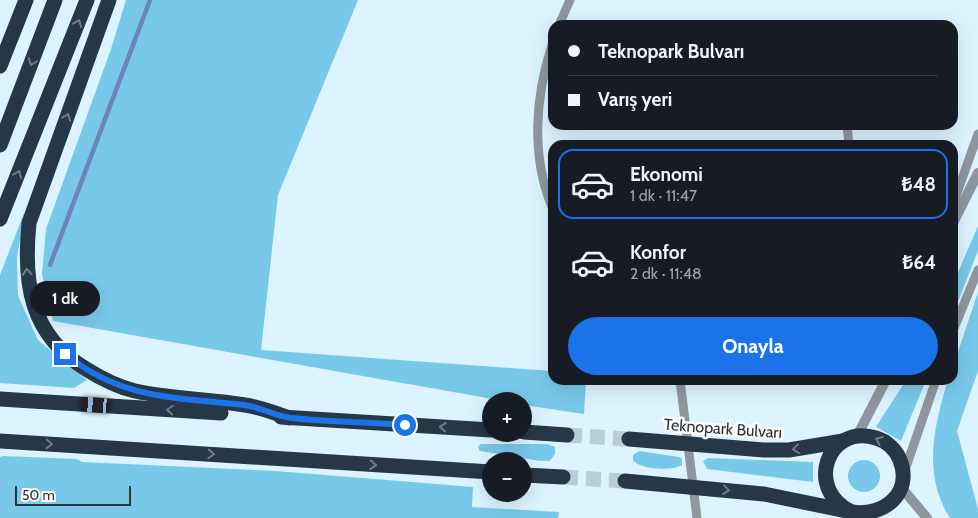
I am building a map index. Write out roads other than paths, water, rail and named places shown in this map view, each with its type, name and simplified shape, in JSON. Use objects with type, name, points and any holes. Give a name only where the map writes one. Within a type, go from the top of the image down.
[{"type":"highway","points":[[0,66],[26,0]]},
{"type":"highway","points":[[0,145],[55,0]]},
{"type":"highway","points":[[0,219],[87,0]]},
{"type":"highway","points":[[109,0],[29,223],[26,256],[28,284],[34,308],[43,328],[59,348],[79,365],[116,385],[181,399],[246,405],[289,418]]},
{"type":"highway","points":[[0,399],[482,429]]},
{"type":"highway","points":[[532,433],[566,435]]},
{"type":"highway","points":[[625,481],[764,494],[861,515],[876,512],[887,506],[896,498],[902,481],[899,457],[888,443],[871,436],[851,438],[829,457],[825,479],[834,499],[861,515]]},
{"type":"highway","name":"Teknopark Bulvarı","points":[[629,439],[789,450],[851,438]]},
{"type":"highway","points":[[0,441],[482,471]]},
{"type":"highway","points":[[532,475],[563,477]]},
{"type":"street","points":[[958,213],[978,172]]},
{"type":"street","points":[[851,438],[883,385]]},
{"type":"street","points":[[902,481],[927,518]]},
{"type":"lane","points":[[561,20],[570,0]]},
{"type":"lane","points":[[548,61],[538,104],[542,176],[548,195]]},
{"type":"lane","points":[[958,190],[978,134]]},
{"type":"lane","points":[[958,318],[978,270]]},
{"type":"lane","points":[[681,385],[697,518]]},
{"type":"lane","points":[[902,481],[934,385]]},
{"type":"waterway","points":[[50,265],[150,0]]},
{"type":"tunnel","points":[[567,435],[629,439]]},
{"type":"tunnel","points":[[563,477],[625,481]]}]
